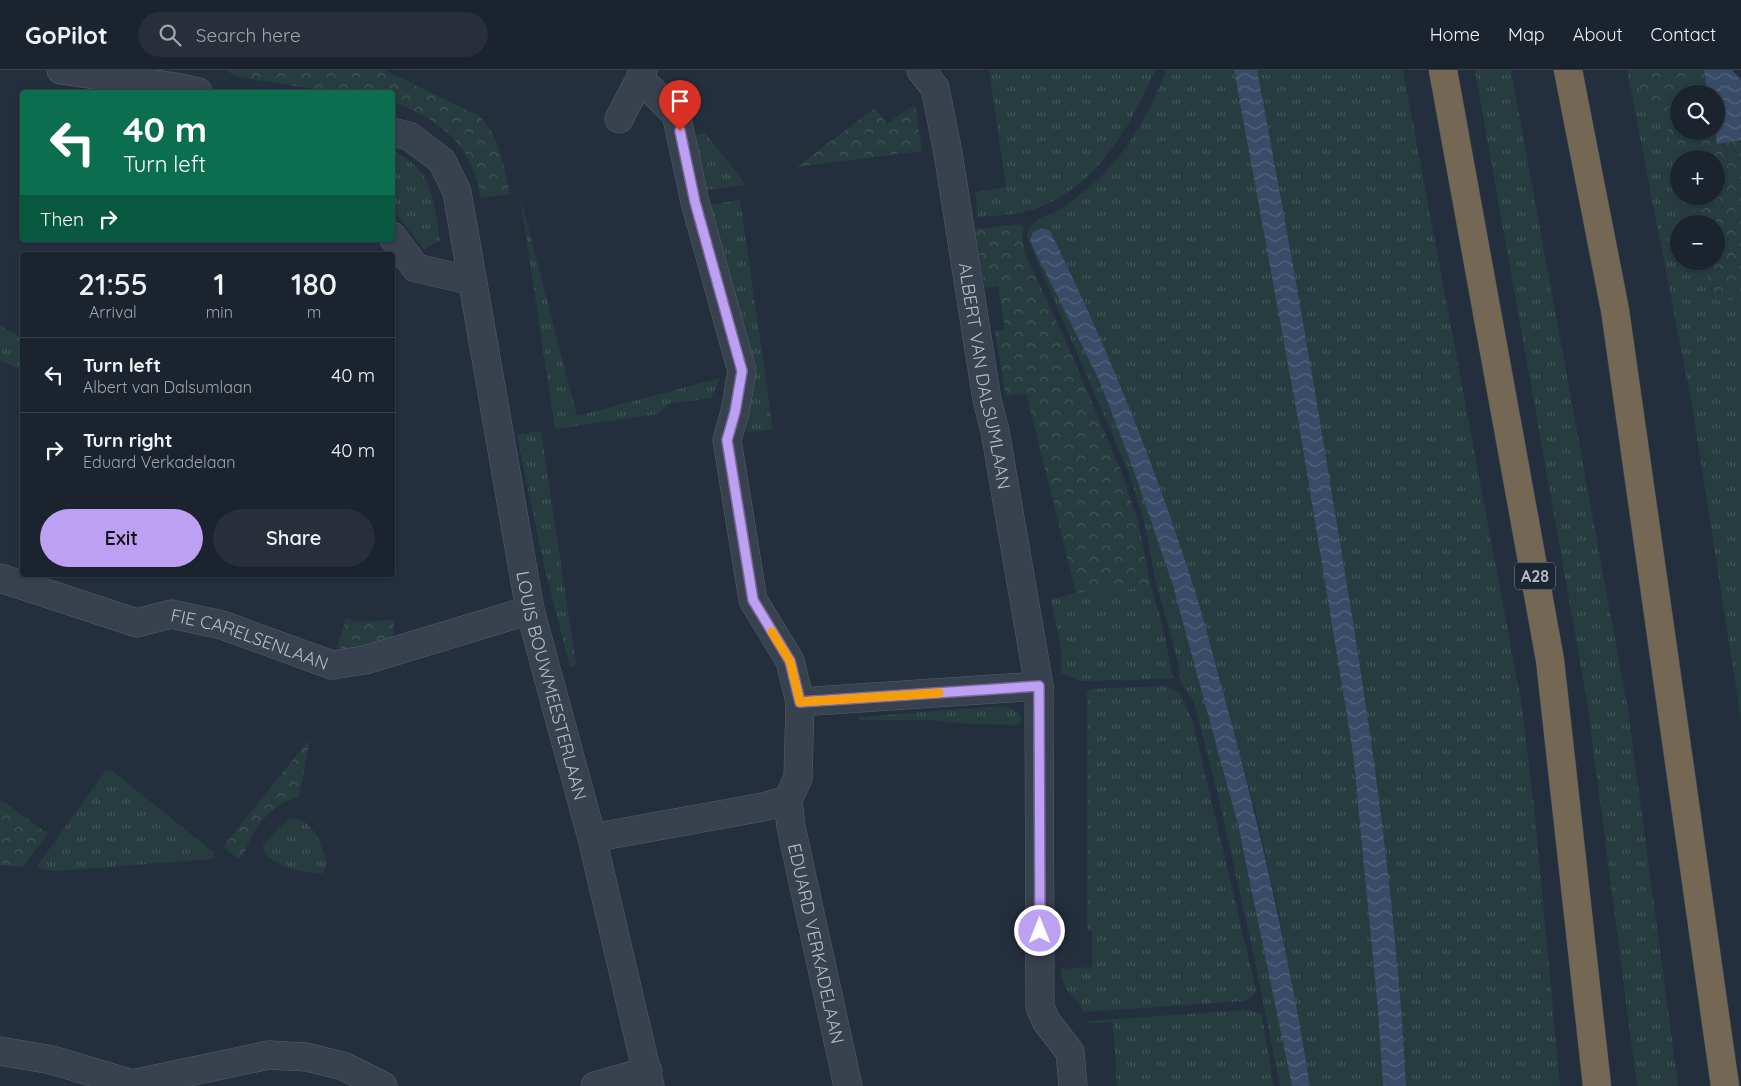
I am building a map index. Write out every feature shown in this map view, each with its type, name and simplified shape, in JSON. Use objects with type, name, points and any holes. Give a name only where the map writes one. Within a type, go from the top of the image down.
[{"type":"highway","name":"A28","points":[[1443,70],[1550,660],[1597,1086]]},
{"type":"highway","points":[[1568,70],[1615,310],[1725,1086]]},
{"type":"street","points":[[61,70],[185,83]]},
{"type":"street","name":"ALBERT VAN DALSUMLAAN","points":[[921,70],[935,88],[948,153],[987,400],[995,431],[1039,686],[1040,1007],[1046,1021],[1070,1052],[1073,1086]]},
{"type":"street","points":[[592,838],[763,807],[788,800],[798,778],[800,702],[790,661],[753,600],[727,440],[735,412],[742,371],[695,202],[676,114],[642,75],[618,119]]},
{"type":"street","name":"LOUIS BOUWMEESTERLAAN","points":[[395,133],[409,136],[442,161],[457,192],[530,610],[592,838],[649,1079]]},
{"type":"street","points":[[395,240],[416,268],[472,281]]},
{"type":"street","name":"FIE CARELSENLAAN","points":[[0,578],[138,623],[171,614],[222,625],[332,665],[365,660],[530,610]]},
{"type":"street","points":[[800,702],[1039,686]]},
{"type":"street","name":"EDUARD VERKADELAAN","points":[[788,800],[791,827],[848,1086]]},
{"type":"street","points":[[0,1051],[52,1060],[132,1084],[268,1055],[306,1058],[344,1066],[383,1086]]},
{"type":"street","points":[[595,1086],[649,1079]]},
{"type":"green space","points":[[225,70],[384,70],[479,116],[497,143],[510,194],[481,198],[477,180],[462,149],[439,126],[410,109],[395,103],[395,90],[320,90],[239,77]]},
{"type":"green space","points":[[989,70],[1155,70],[1134,114],[1121,135],[1090,174],[1072,190],[1051,202],[1028,211],[978,217],[975,192],[1006,187]]},
{"type":"green space","points":[[1166,70],[1234,70],[1299,425],[1353,753],[1378,1012],[1383,1086],[1310,1086],[1279,914],[1255,809],[1189,570],[1151,463],[1030,241],[1100,381],[1117,421],[1132,462],[1200,678],[1251,881],[1292,1086],[1280,1086],[1255,961],[1219,799],[1194,702],[1180,682],[1179,666],[1155,578],[1145,525],[1129,473],[1027,237],[1030,227],[1034,223],[1067,205],[1110,168],[1133,138]]},
{"type":"green space","points":[[1254,70],[1403,70],[1521,701],[1535,816],[1560,1086],[1406,1086],[1393,918]]},
{"type":"green space","points":[[1475,70],[1511,70],[1628,710],[1678,1086],[1637,1086],[1587,701]]},
{"type":"green space","points":[[1627,70],[1638,70],[1644,95],[1663,119],[1673,144],[1674,150],[1670,150],[1670,205],[1688,205],[1691,215],[1670,215],[1670,270],[1705,270],[1713,298],[1720,301],[1741,298],[1741,720],[1693,411]]},
{"type":"green space","points":[[1638,70],[1704,70],[1706,85],[1670,85],[1670,138],[1667,127],[1647,104],[1638,84]]},
{"type":"green space","points":[[915,104],[922,151],[796,167],[875,108],[887,124]]},
{"type":"green space","points":[[705,133],[746,185],[705,190],[691,137]]},
{"type":"green space","points":[[1671,140],[1717,140],[1718,144],[1741,140],[1741,298],[1720,301],[1713,298],[1705,270],[1725,270],[1725,215],[1691,215],[1688,205],[1725,205],[1725,150],[1673,150]]},
{"type":"green space","points":[[395,152],[406,158],[416,167],[424,177],[433,199],[440,240],[424,250],[395,212]]},
{"type":"green space","points":[[520,196],[577,416],[720,378],[711,398],[668,404],[658,414],[555,429]]},
{"type":"green space","points":[[740,200],[773,429],[746,432],[750,386],[708,205]]},
{"type":"green space","points":[[1021,224],[1024,228],[1022,237],[1025,253],[1067,344],[1122,473],[1138,521],[1151,587],[1076,593],[1026,393],[1006,397],[995,331],[1005,330],[998,286],[985,288],[975,229]]},
{"type":"green space","points":[[0,326],[20,337],[20,369],[0,360]]},
{"type":"green space","points":[[541,431],[576,665],[570,667],[543,562],[517,435]]},
{"type":"green space","points":[[1151,587],[1162,623],[1173,679],[1079,681],[1061,673],[1061,647],[1051,600],[1076,593]]},
{"type":"green space","points":[[346,618],[357,622],[394,620],[394,632],[390,640],[351,650],[337,648]]},
{"type":"green space","points":[[1165,686],[1180,693],[1193,722],[1256,990],[1252,997],[1244,1001],[1084,1012],[1066,989],[1061,969],[1092,967],[1092,931],[1087,931],[1087,692],[1091,689]]},
{"type":"green space","points":[[1001,706],[1011,708],[1018,714],[1022,720],[1018,725],[955,723],[930,720],[858,720],[858,717]]},
{"type":"green space","points":[[307,742],[309,744],[299,797],[288,801],[271,812],[257,827],[243,856],[237,858],[223,847]]},
{"type":"green space","points":[[106,770],[111,770],[213,852],[214,857],[211,859],[57,871],[40,869],[38,865]]},
{"type":"green space","points":[[0,799],[48,834],[23,867],[0,865]]},
{"type":"green space","points":[[289,818],[304,822],[315,833],[327,863],[323,873],[307,872],[287,867],[269,858],[264,852],[263,845]]},
{"type":"green space","points":[[1247,1010],[1259,1013],[1262,1017],[1274,1086],[1117,1086],[1113,1022],[1090,1024],[1087,1021]]},
{"type":"water","points":[[1234,70],[1257,70],[1317,402],[1379,798],[1395,942],[1406,1086],[1383,1086],[1378,1012],[1353,753],[1299,425]]},
{"type":"water","points":[[1704,70],[1732,70],[1741,80],[1741,140],[1717,144],[1716,140],[1725,140],[1725,85],[1706,85]]},
{"type":"water","points":[[1042,228],[1050,231],[1089,313],[1125,397],[1158,483],[1193,585],[1238,747],[1262,843],[1293,988],[1310,1086],[1292,1086],[1238,825],[1173,586],[1134,471],[1100,382],[1030,241],[1033,232]]},
{"type":"slow traffic","points":[[772,632],[790,661],[800,702],[939,693]]},
{"type":"route","points":[[680,131],[695,202],[742,371],[735,412],[727,440],[753,600],[790,661],[800,702],[1039,686],[1040,931]]}]
